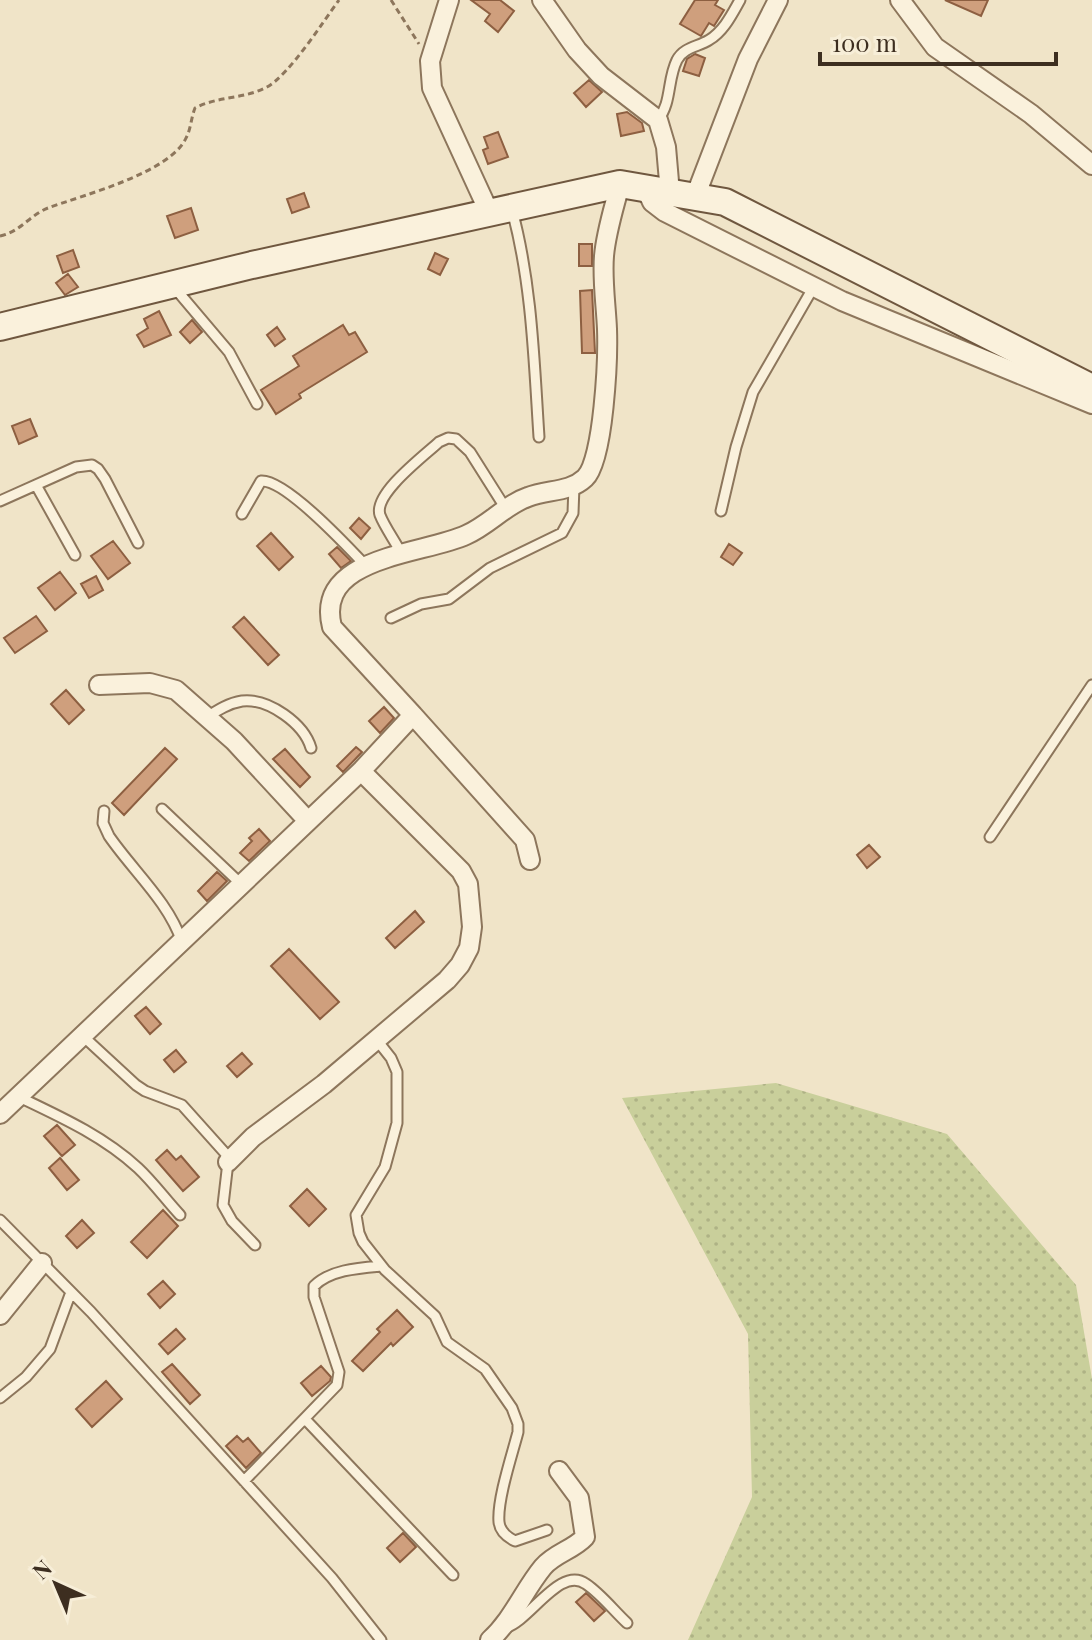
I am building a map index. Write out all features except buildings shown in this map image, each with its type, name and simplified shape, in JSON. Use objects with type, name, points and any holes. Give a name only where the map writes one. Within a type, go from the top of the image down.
[{"type":"main road","points":[[1,331],[172,285],[620,184],[725,202],[1092,388]]},
{"type":"street","points":[[449,0],[430,61],[432,88],[500,209]]},
{"type":"street","points":[[542,0],[577,50],[601,76],[658,120],[666,147],[670,193]]},
{"type":"street","points":[[778,0],[748,59],[670,193],[652,202],[665,212],[813,288],[1092,404]]},
{"type":"street","points":[[900,0],[935,47],[1031,114],[1092,165]]},
{"type":"street","points":[[530,860],[525,840],[332,627],[329,615],[334,590],[351,572],[464,536],[527,497],[574,486],[588,475],[596,454],[607,354],[604,255],[620,184]]},
{"type":"street","points":[[99,685],[150,683],[176,690],[234,741],[307,820]]},
{"type":"street","points":[[0,1114],[361,771],[413,715]]},
{"type":"street","points":[[228,1162],[253,1137],[317,1090],[440,986],[460,965],[469,948],[472,912],[468,884],[461,871],[361,771]]},
{"type":"street","points":[[0,1315],[42,1263]]},
{"type":"street","points":[[496,1634],[551,1558],[585,1537],[579,1498],[559,1471]]},
{"type":"lane","points":[[658,120],[666,110],[678,59],[725,26],[740,0]]},
{"type":"lane","points":[[500,209],[520,241],[528,286],[539,437]]},
{"type":"lane","points":[[172,285],[229,352],[257,404]]},
{"type":"lane","points":[[721,511],[753,392],[813,288]]},
{"type":"lane","points":[[402,555],[380,514],[379,506],[385,493],[439,442],[448,438],[456,439],[470,452],[506,509]]},
{"type":"lane","points":[[0,501],[76,467],[92,465],[105,479],[138,543]]},
{"type":"lane","points":[[242,514],[261,481],[274,483],[330,528],[366,566]]},
{"type":"lane","points":[[36,485],[75,555]]},
{"type":"lane","points":[[391,618],[421,604],[449,599],[490,568],[562,533],[573,513],[574,486]]},
{"type":"lane","points":[[990,837],[1092,685]]},
{"type":"lane","points":[[207,717],[231,704],[258,702],[298,724],[311,748]]},
{"type":"lane","points":[[162,809],[241,884]]},
{"type":"lane","points":[[104,811],[103,823],[109,836],[166,908],[182,942]]},
{"type":"lane","points":[[84,1037],[136,1085],[182,1105],[220,1146],[228,1162],[223,1205],[232,1221],[255,1245]]},
{"type":"lane","points":[[376,1039],[391,1058],[397,1072],[397,1123],[385,1167],[356,1215],[356,1224],[363,1242],[381,1266],[426,1305],[439,1323],[447,1342],[480,1363],[512,1408],[518,1432],[500,1512],[501,1529],[506,1537],[515,1541],[547,1530]]},
{"type":"lane","points":[[19,1097],[74,1122],[115,1150],[136,1166],[180,1215]]},
{"type":"lane","points":[[0,1220],[71,1292],[332,1578],[381,1640]]},
{"type":"lane","points":[[244,1481],[334,1390],[339,1379],[314,1297],[314,1286],[322,1278],[352,1269],[381,1266]]},
{"type":"lane","points":[[0,1398],[26,1377],[50,1349],[71,1292]]},
{"type":"lane","points":[[305,1419],[453,1575]]},
{"type":"lane","points":[[496,1634],[516,1625],[554,1588],[571,1580],[586,1583],[627,1623]]},
{"type":"path","points":[[0,236],[12,233],[48,208],[107,189],[166,160],[187,137],[195,108],[216,99],[252,93],[277,81],[339,0]]},
{"type":"path","points":[[391,0],[430,61]]},
{"type":"green space","points":[[776,1083],[947,1134],[1076,1285],[1092,1379],[1092,1640],[688,1640],[752,1497],[748,1334],[622,1098]]}]
